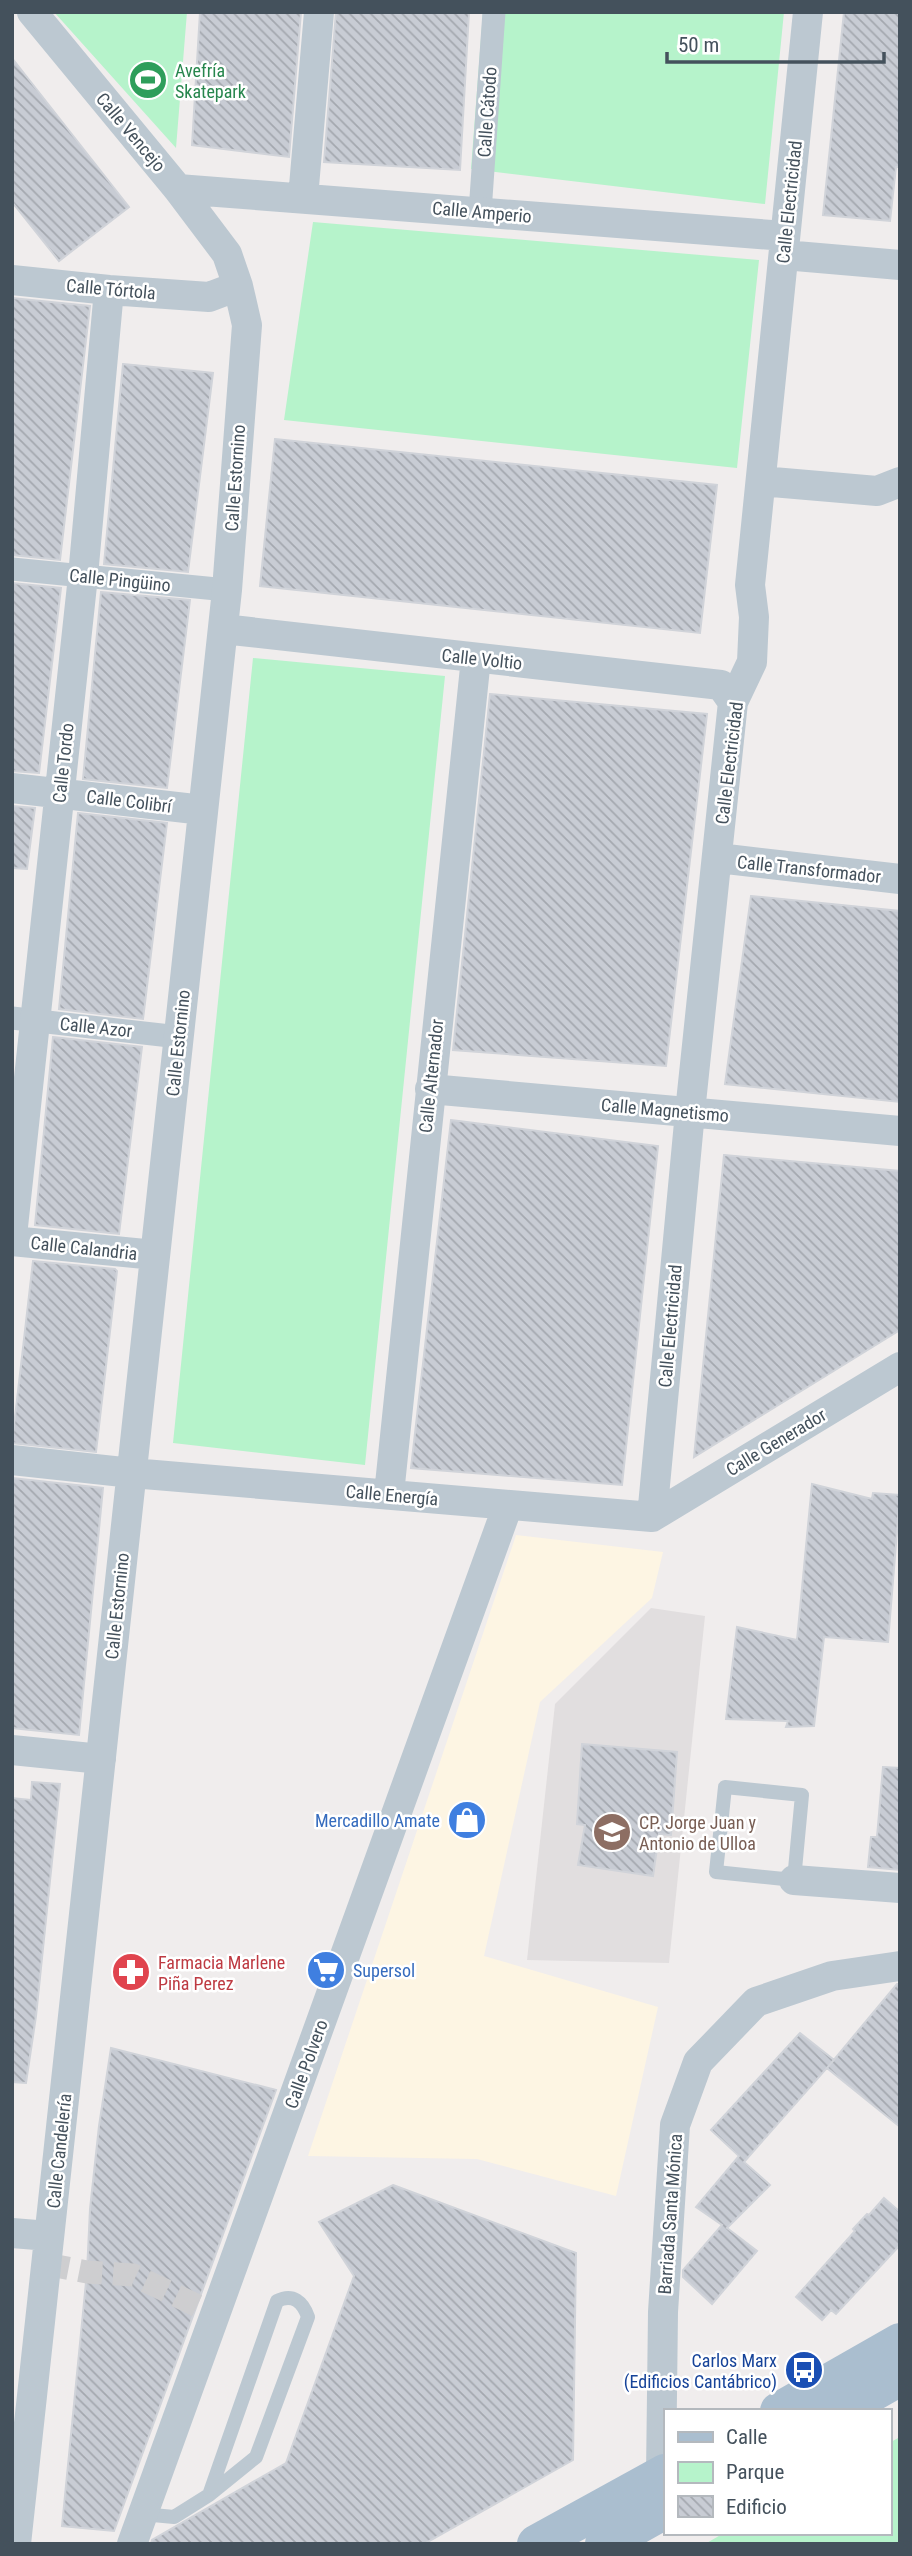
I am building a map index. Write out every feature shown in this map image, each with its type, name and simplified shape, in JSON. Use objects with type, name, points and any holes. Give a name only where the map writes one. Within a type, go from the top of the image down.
[{"type":"main road","points":[[783,2409],[900,2342]]},
{"type":"main road","points":[[843,2409],[900,2376]]},
{"type":"main road","points":[[536,2544],[664,2486]]},
{"type":"main road","points":[[604,2544],[664,2486]]},
{"type":"street","name":"Calle Vencejo","points":[[32,12],[178,189],[227,254],[238,286]]},
{"type":"street","points":[[303,198],[319,12]]},
{"type":"street","name":"Calle Cátodo","points":[[480,212],[494,12]]},
{"type":"street","name":"Calle Electricidad","points":[[652,1517],[690,1112],[733,702],[752,662],[754,617],[751,584],[808,12]]},
{"type":"street","name":"Calle Amperio","points":[[178,189],[480,212],[785,246],[900,265]]},
{"type":"street","name":"Calle Tórtola","points":[[12,280],[209,297],[238,286]]},
{"type":"street","name":"Calle Estornino","points":[[101,1759],[227,590],[247,325],[238,286]]},
{"type":"street","name":"Calle Tordo","points":[[12,1238],[24,1019],[60,793],[109,290]]},
{"type":"street","points":[[761,481],[877,491],[900,482]]},
{"type":"street","name":"Calle Pingüino","points":[[12,569],[227,590]]},
{"type":"street","name":"Calle Voltio","points":[[223,629],[720,685],[733,702]]},
{"type":"street","name":"Calle Alternador","points":[[389,1494],[476,658]]},
{"type":"street","name":"Calle Colibrí","points":[[12,788],[203,810]]},
{"type":"street","name":"Calle Transformador","points":[[718,858],[900,878]]},
{"type":"street","name":"Calle Azor","points":[[24,1019],[179,1037]]},
{"type":"street","name":"Calle Magnetismo","points":[[430,1089],[900,1131]]},
{"type":"street","name":"Calle Calandria","points":[[12,1238],[155,1255]]},
{"type":"street","name":"Calle Generador","points":[[652,1517],[900,1367]]},
{"type":"street","name":"Calle Energía","points":[[12,1460],[132,1473],[652,1517]]},
{"type":"street","name":"Calle Polvero","points":[[132,2544],[508,1505]]},
{"type":"street","points":[[12,1750],[101,1759]]},
{"type":"street","name":"Calle Candelería","points":[[16,2544],[101,1759]]},
{"type":"street","points":[[793,1880],[900,1888]]},
{"type":"street","name":"Barriada Santa Mónica","points":[[664,2486],[663,2312],[675,2125],[698,2062],[756,2002],[832,1976],[900,1966]]},
{"type":"street","points":[[12,2233],[49,2236]]},
{"type":"lane","points":[[725,1787],[802,1795],[793,1880],[716,1872],[725,1787]]},
{"type":"lane","points":[[142,2514],[174,2517],[209,2495],[256,2457],[307,2317],[304,2306],[297,2299],[283,2298],[277,2301],[209,2495]]},
{"type":"shaded area","name":"Mercadillo Amate","points":[[516,1535],[663,1552],[652,1598],[540,1702],[484,1956],[658,2007],[616,2196],[477,2159],[308,2156]]},
{"type":"shaded area","name":"CP. Jorge Juan y Antonio de Ulloa","points":[[651,1608],[705,1616],[669,1963],[527,1960],[555,1704]]},
{"type":"green space","name":"Avefría Skatepark","points":[[54,12],[187,12],[176,148]]},
{"type":"green space","points":[[483,12],[784,12],[765,204],[471,169]]},
{"type":"green space","points":[[313,222],[759,260],[737,468],[284,420]]},
{"type":"green space","points":[[253,658],[445,676],[365,1465],[173,1443]]},
{"type":"green space","points":[[900,2437],[900,2544],[705,2544],[721,2535],[891,2535],[891,2442]]},
{"type":"building","points":[[200,12],[301,12],[289,157],[192,145]]},
{"type":"building","points":[[336,12],[469,12],[460,170],[324,162]]},
{"type":"building","points":[[844,12],[900,12],[900,167],[896,167],[890,221],[823,215]]},
{"type":"building","points":[[12,58],[129,207],[59,261],[12,202]]},
{"type":"building","points":[[12,298],[90,306],[60,560],[12,555]]},
{"type":"building","points":[[123,364],[213,373],[188,572],[104,564]]},
{"type":"building","points":[[275,439],[717,485],[700,633],[260,586]]},
{"type":"building","points":[[12,583],[61,588],[39,773],[12,771]]},
{"type":"building","points":[[101,592],[190,600],[167,788],[83,779]]},
{"type":"building","points":[[490,694],[707,714],[666,1066],[453,1050]]},
{"type":"building","points":[[12,806],[35,808],[27,869],[12,868]]},
{"type":"building","points":[[78,813],[167,823],[143,1019],[59,1009]]},
{"type":"building","points":[[751,896],[900,911],[900,1102],[725,1084]]},
{"type":"building","points":[[53,1037],[142,1047],[119,1234],[35,1225]]},
{"type":"building","points":[[451,1120],[658,1146],[622,1485],[411,1468]]},
{"type":"building","points":[[724,1155],[900,1171],[900,1330],[694,1457]]},
{"type":"building","points":[[33,1261],[117,1271],[96,1452],[12,1443]]},
{"type":"building","points":[[12,1478],[103,1488],[79,1735],[12,1728]]},
{"type":"building","points":[[812,1484],[872,1499],[873,1493],[900,1495],[888,1642],[824,1637],[814,1726],[786,1727],[788,1721],[726,1719],[737,1627],[797,1640]]},
{"type":"building","points":[[582,1744],[677,1752],[671,1835],[659,1834],[653,1876],[578,1865],[585,1825],[577,1824]]},
{"type":"building","points":[[883,1767],[900,1768],[900,1870],[868,1867],[871,1837],[877,1837]]},
{"type":"building","points":[[32,1782],[60,1784],[36,2016],[26,2083],[12,2082],[12,1798],[31,1800]]},
{"type":"building","points":[[897,1984],[900,1984],[900,2127],[827,2068]]},
{"type":"building","points":[[800,2033],[834,2060],[744,2162],[770,2185],[727,2228],[757,2251],[712,2304],[683,2277],[683,2270],[722,2225],[696,2207],[739,2156],[711,2130]]},
{"type":"building","points":[[111,2048],[276,2090],[114,2531],[62,2526],[87,2272],[90,2209]]},
{"type":"building","points":[[393,2185],[576,2253],[573,2460],[424,2544],[151,2544],[152,2540],[286,2463],[354,2276],[319,2222]]},
{"type":"building","points":[[884,2198],[900,2212],[900,2245],[836,2314],[831,2310],[822,2320],[796,2297],[855,2231],[853,2229]]},
{"type":"tunnel","points":[[46,2264],[87,2272],[133,2275],[198,2306],[213,2318]]},
{"type":"place","name":"Avefría Skatepark","points":[[148,80]]},
{"type":"place","name":"Mercadillo Amate","points":[[467,1820]]},
{"type":"place","name":"CP. Jorge Juan y Antonio de Ulloa","points":[[612,1832]]},
{"type":"place","name":"Supersol","points":[[326,1970]]},
{"type":"place","name":"Farmacia Marlene Piña Perez","points":[[131,1972]]},
{"type":"place","name":"Carlos Marx (Edificios Cantábrico)","points":[[804,2370]]}]
